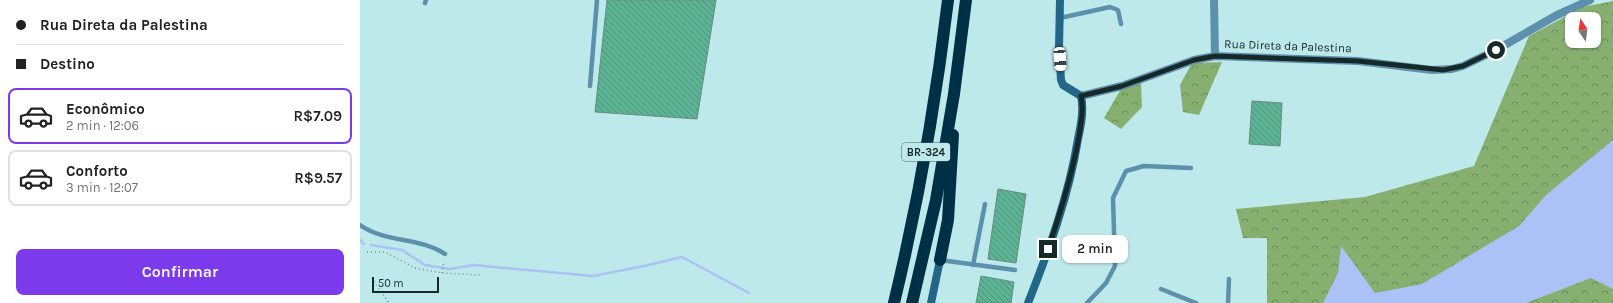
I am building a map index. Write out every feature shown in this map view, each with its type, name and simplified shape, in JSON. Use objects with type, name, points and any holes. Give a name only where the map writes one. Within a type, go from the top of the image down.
[{"type":"highway","points":[[943,43],[941,23],[944,0]]},
{"type":"highway","name":"BR-324","points":[[894,303],[911,230],[931,127],[948,0]]},
{"type":"highway","name":"BR-324","points":[[912,303],[936,200],[954,94],[966,0]]},
{"type":"highway","points":[[940,260],[950,196],[954,94]]},
{"type":"main road","points":[[1028,303],[1064,203],[1075,157],[1082,116],[1081,96],[1063,85],[1061,80],[1060,0]]},
{"type":"main road","points":[[931,303],[940,260]]},
{"type":"street","points":[[1214,0],[1215,56]]},
{"type":"street","name":"Rua Direta da Palestina","points":[[1081,96],[1122,86],[1194,60],[1215,56],[1358,61],[1432,70],[1447,70],[1463,66],[1496,50],[1557,16],[1590,0]]},
{"type":"lane","points":[[590,86],[597,0]]},
{"type":"lane","points":[[1060,18],[1110,7],[1118,10],[1121,24]]},
{"type":"lane","points":[[1087,303],[1106,283],[1115,266],[1113,198],[1126,171],[1144,166],[1191,168]]},
{"type":"lane","points":[[973,265],[985,204]]},
{"type":"lane","points":[[360,224],[380,235],[417,242],[435,248],[445,254]]},
{"type":"lane","points":[[940,260],[1015,270]]},
{"type":"lane","points":[[1228,303],[1229,279]]},
{"type":"lane","points":[[1161,288],[1196,303]]},
{"type":"path","points":[[367,252],[385,252],[415,268],[442,273],[481,274]]},
{"type":"path","points":[[442,273],[444,262]]},
{"type":"path","points":[[372,278],[389,303]]},
{"type":"green space","points":[[1613,1],[1613,303],[1267,303],[1267,238],[1243,238],[1236,209],[1365,197],[1474,166],[1529,36],[1565,17],[1565,48],[1601,48],[1601,12],[1574,12],[1583,7]]},
{"type":"green space","points":[[1222,62],[1199,115],[1183,112],[1180,85],[1192,63]]},
{"type":"green space","points":[[1141,82],[1142,107],[1121,129],[1104,118],[1121,89]]},
{"type":"water","points":[[1613,140],[1613,289],[1591,278],[1526,303],[1323,303],[1338,273],[1341,246],[1375,293],[1422,284],[1519,226],[1546,195]]},
{"type":"building","points":[[607,0],[716,0],[697,119],[595,112]]},
{"type":"building","points":[[1252,101],[1282,103],[1280,146],[1249,144]]},
{"type":"building","points":[[998,189],[1026,194],[1016,263],[988,259]]},
{"type":"building","points":[[981,276],[1014,282],[1011,303],[976,303]]},
{"type":"waterway","points":[[360,240],[364,244]]},
{"type":"waterway","points":[[371,245],[402,250],[425,265],[450,269],[473,265],[593,276],[682,257],[749,293]]},
{"type":"route","points":[[1048,249],[1064,203],[1075,157],[1082,116],[1081,96],[1122,86],[1194,60],[1215,56],[1358,61],[1443,70],[1463,66],[1496,50]]}]
